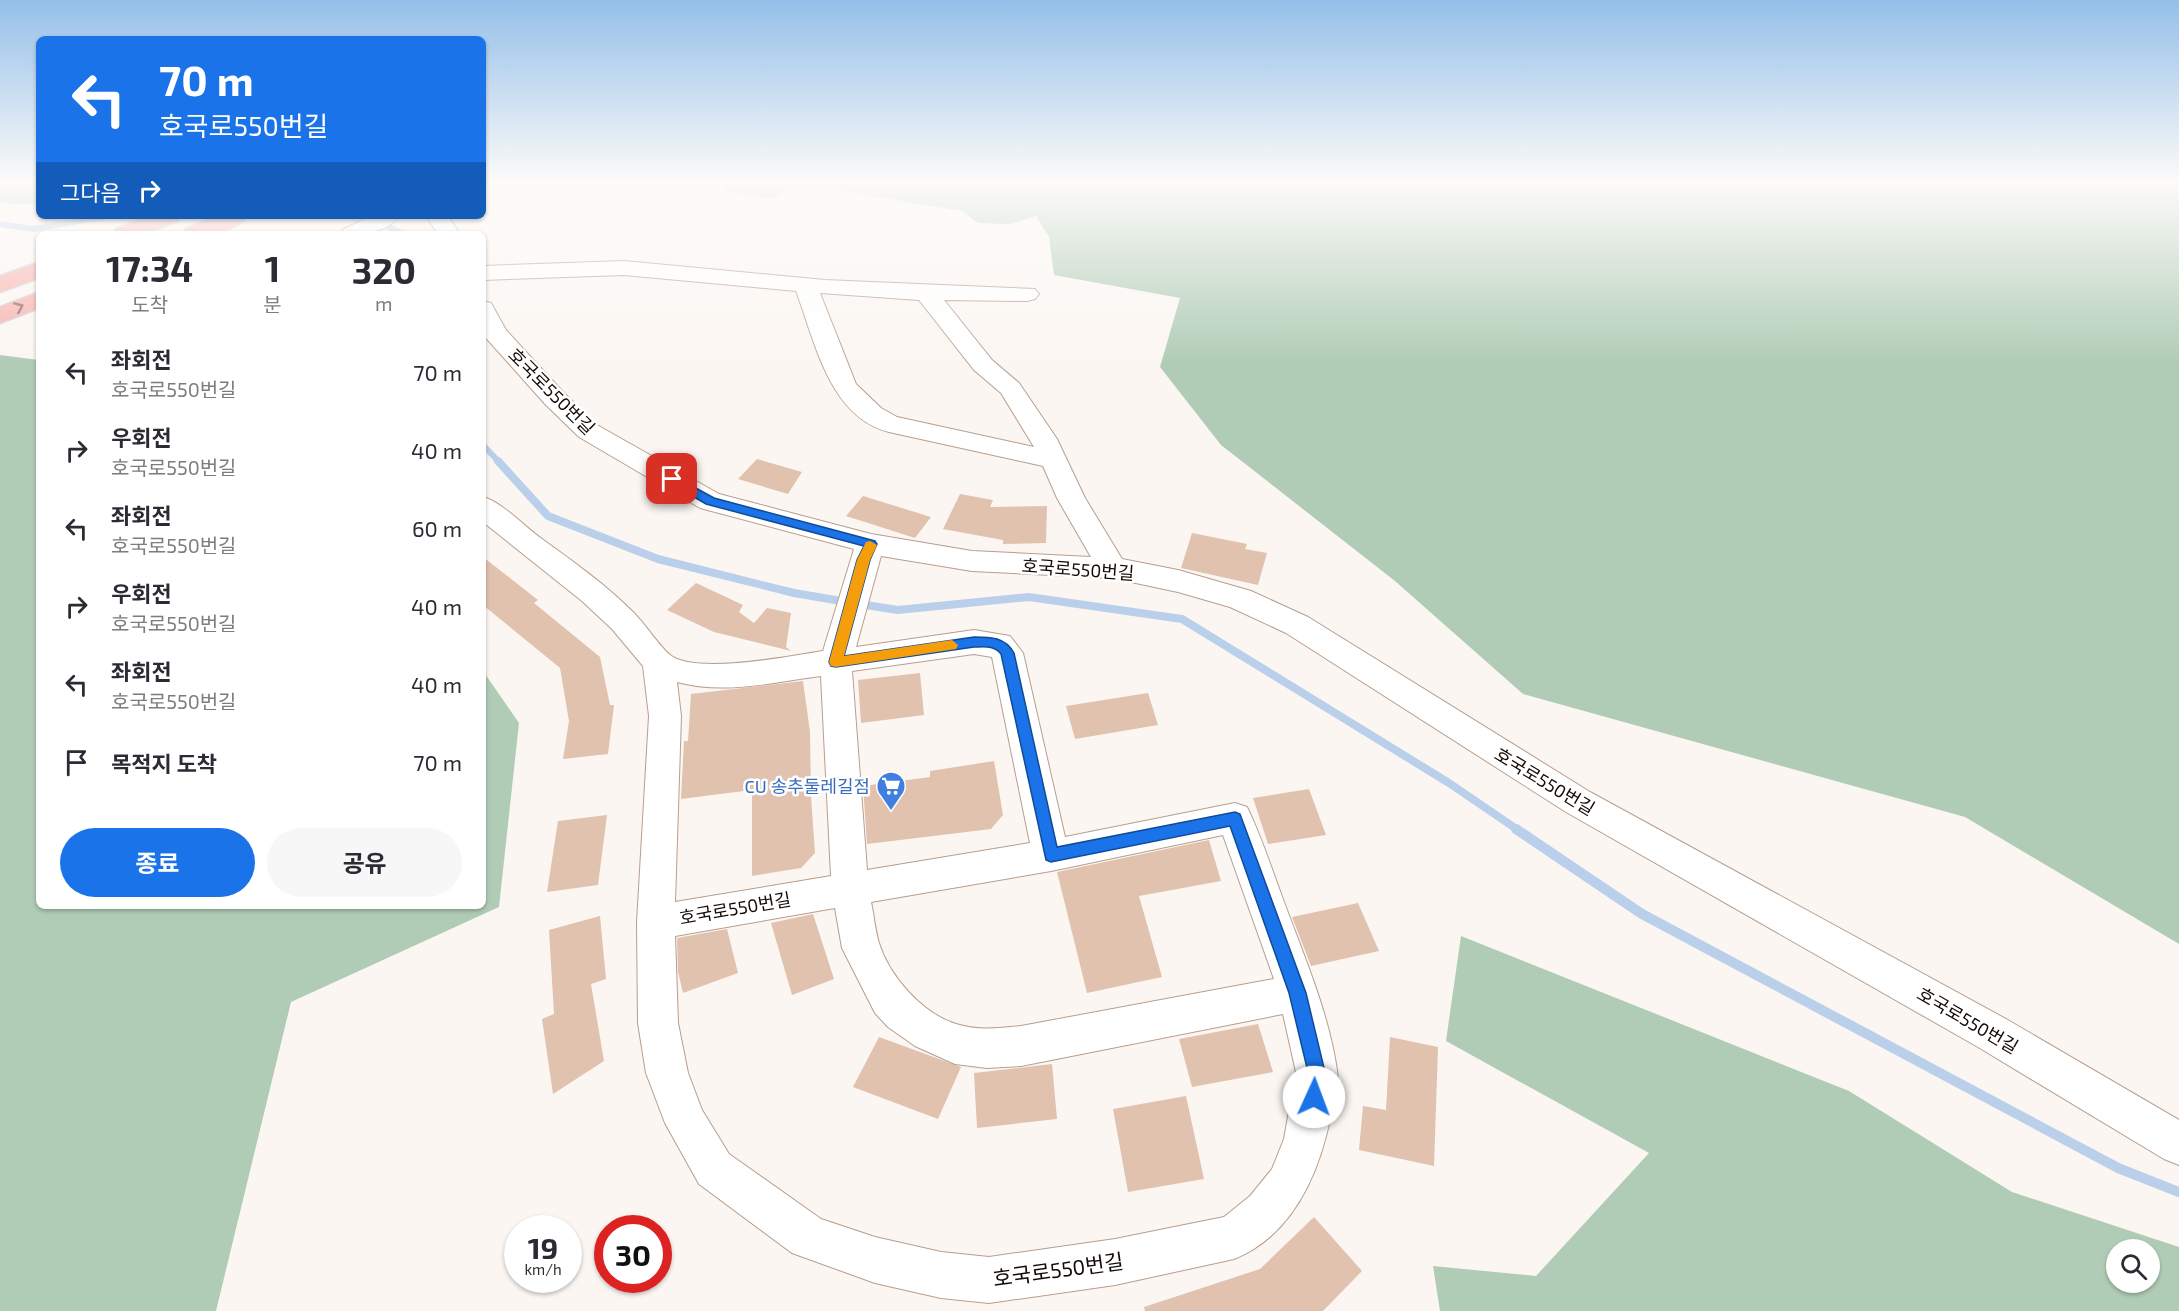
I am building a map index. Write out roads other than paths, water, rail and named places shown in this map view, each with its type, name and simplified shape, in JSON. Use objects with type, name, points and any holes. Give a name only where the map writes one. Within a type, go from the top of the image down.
[{"type":"highway","points":[[0,285],[36,270]]},
{"type":"highway","points":[[0,316],[36,300]]},
{"type":"street","points":[[486,273],[624,268],[804,285],[926,293],[1027,294]]},
{"type":"street","points":[[804,285],[846,387],[872,414],[890,424],[1055,460]]},
{"type":"street","points":[[926,293],[983,365],[1010,388],[1044,439],[1071,498],[1112,568]]},
{"type":"street","name":"호국로550번길","points":[[486,314],[495,333],[554,398],[588,431],[710,501],[867,552],[972,561],[1112,568],[1209,588],[1297,624],[1386,683],[1578,802],[1992,1033],[2179,1144]]},
{"type":"street","name":"호국로550번길","points":[[486,509],[499,523],[581,583],[638,635],[658,664],[665,716],[656,922],[658,1023],[667,1073],[686,1123],[714,1169],[808,1237],[875,1260],[941,1275],[989,1280],[1115,1262],[1234,1237],[1266,1212],[1287,1184],[1305,1140],[1317,1072],[1298,993],[1235,818],[1051,855],[656,922]]},
{"type":"street","points":[[867,552],[838,652],[850,888],[861,948],[889,1000],[902,1014],[929,1032],[955,1044],[987,1048],[1021,1046],[1298,993]]},
{"type":"street","points":[[658,664],[687,674],[705,677],[740,675],[838,652],[974,642],[993,642],[1002,646],[1007,653],[1051,855]]},
{"type":"waterway","points":[[486,448],[499,462]]},
{"type":"waterway","points":[[498,461],[548,516],[658,559],[794,593],[847,602]]},
{"type":"waterway","points":[[859,604],[898,610],[1029,597],[1182,619],[1449,783],[1518,830]]},
{"type":"waterway","points":[[1516,829],[1642,914],[2118,1168],[2179,1192]]},
{"type":"place","name":"CU 송추둘레길점","points":[[891,812]]}]
